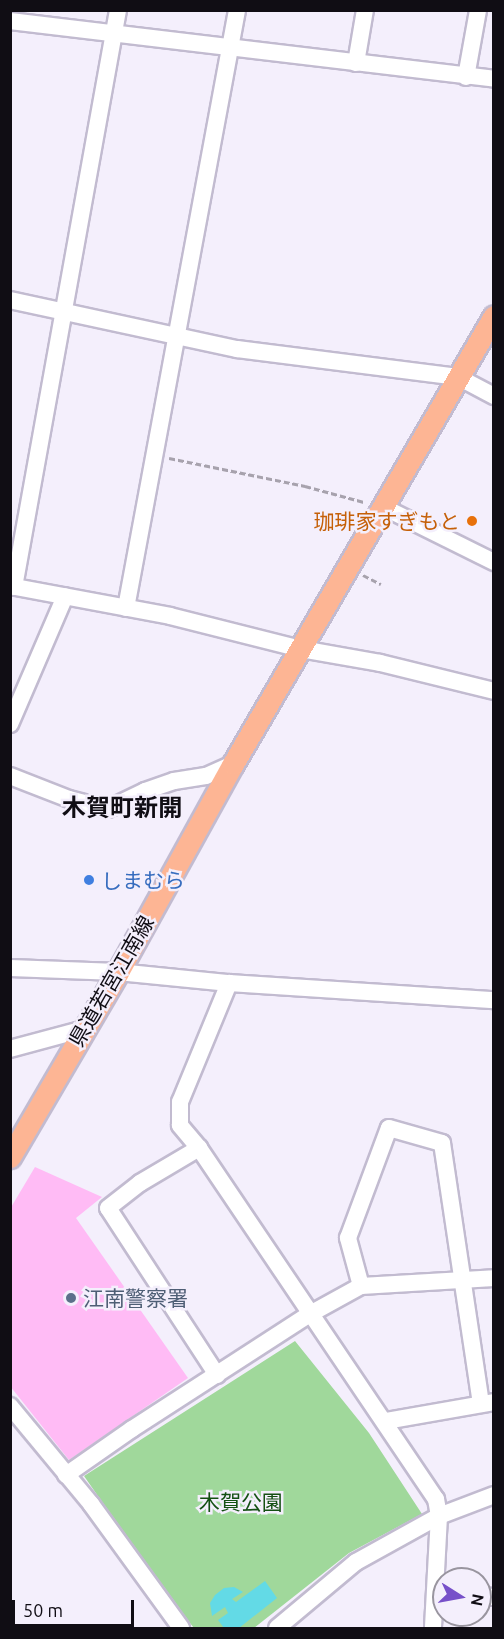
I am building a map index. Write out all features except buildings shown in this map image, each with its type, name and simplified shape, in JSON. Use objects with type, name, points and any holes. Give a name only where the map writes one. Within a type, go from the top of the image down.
[{"type":"main road","name":"県道若宮江南線","points":[[10,1157],[118,972],[233,764],[494,316]]},
{"type":"street","points":[[118,10],[65,312],[12,587],[126,608],[301,649],[380,663],[494,691]]},
{"type":"street","points":[[126,608],[237,10]]},
{"type":"street","points":[[356,63],[365,10]]},
{"type":"street","points":[[466,77],[478,10]]},
{"type":"street","points":[[10,21],[494,79]]},
{"type":"street","points":[[10,300],[237,349],[458,377],[494,396]]},
{"type":"street","points":[[383,507],[494,562]]},
{"type":"street","points":[[10,724],[65,596]]},
{"type":"street","points":[[10,776],[69,799],[108,809],[145,791],[174,781],[207,776],[233,764]]},
{"type":"street","points":[[10,968],[118,972],[229,983],[494,1000]]},
{"type":"street","points":[[229,983],[212,1017],[180,1102],[180,1125],[199,1148],[310,1314],[386,1421],[436,1499],[439,1516],[440,1567]]},
{"type":"street","points":[[10,1049],[84,1029]]},
{"type":"street","points":[[361,1286],[348,1238],[389,1128],[442,1143],[451,1218],[487,1403],[386,1421]]},
{"type":"street","points":[[199,1148],[140,1183],[108,1208],[217,1375]]},
{"type":"street","points":[[66,1475],[310,1314],[361,1286],[464,1278],[494,1278]]},
{"type":"street","points":[[10,1406],[91,1504],[181,1629]]},
{"type":"street","points":[[277,1629],[357,1562],[439,1516],[494,1495]]},
{"type":"path","points":[[153,455],[305,486],[383,507]]},
{"type":"green space","name":"木賀公園","points":[[295,1341],[369,1433],[422,1514],[349,1553],[254,1628],[194,1628],[167,1595],[84,1476]]},
{"type":"water","points":[[265,1581],[277,1598],[239,1628],[224,1628],[218,1620],[228,1613],[225,1607],[212,1616],[210,1603],[215,1595],[224,1588],[234,1587],[243,1592],[232,1599],[236,1602]]},
{"type":"place","name":"珈琲家すぎもと","points":[[472,521]]},
{"type":"place","name":"しまむら","points":[[89,880]]},
{"type":"place","name":"江南警察署","points":[[71,1298]]},
{"type":"district","name":"木賀町新開","points":[[122,808]]}]
